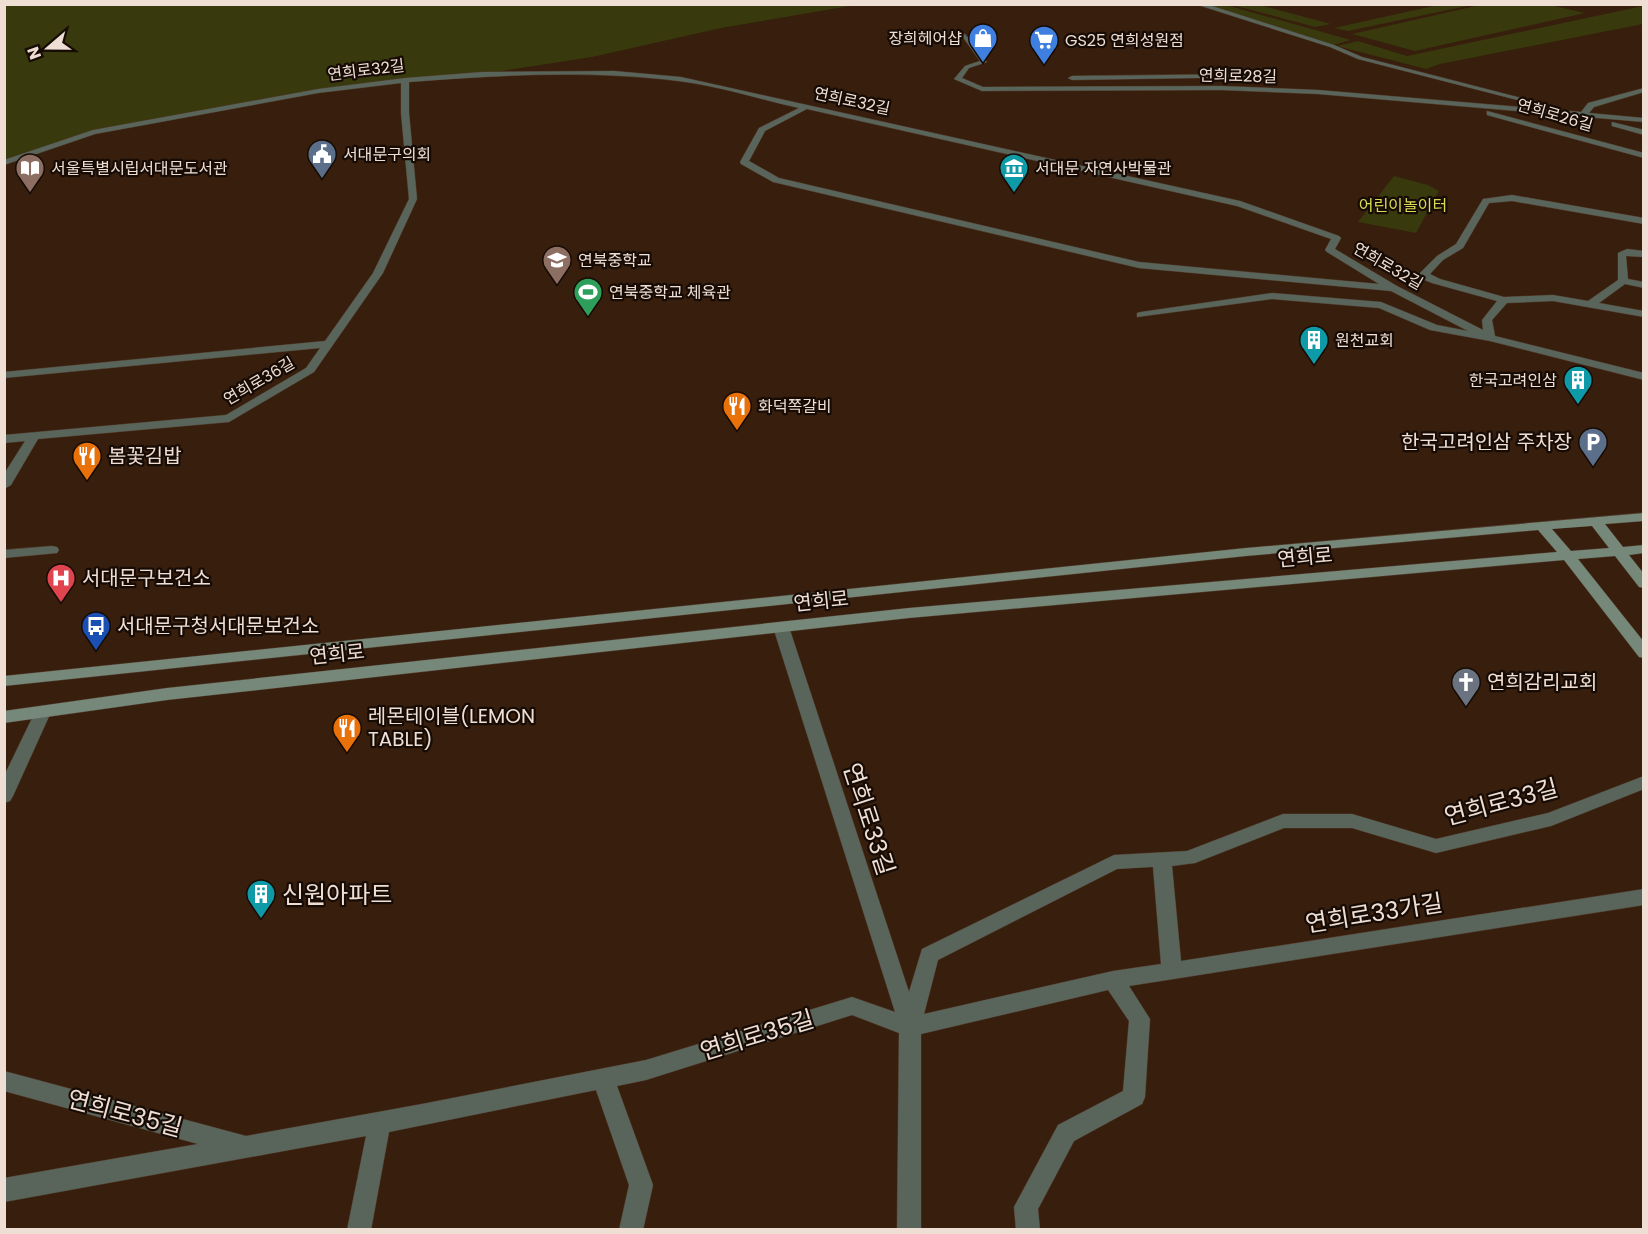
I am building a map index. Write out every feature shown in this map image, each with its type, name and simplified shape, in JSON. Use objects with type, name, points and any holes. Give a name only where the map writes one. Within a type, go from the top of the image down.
[{"type":"main road","name":"연희로","points":[[4,681],[1246,552],[1644,517]]},
{"type":"main road","points":[[1595,520],[1644,584]]},
{"type":"main road","points":[[1540,525],[1567,555],[1644,653]]},
{"type":"main road","name":"연희로","points":[[4,717],[167,694],[909,613],[1644,549]]},
{"type":"street","name":"연희로28길","points":[[1198,4],[1332,46],[1360,58],[1584,114],[1644,133]]},
{"type":"street","name":"연희로28길","points":[[965,36],[984,62],[967,67],[958,79],[982,89],[1221,88],[1318,92],[1584,114]]},
{"type":"street","name":"연희로32길","points":[[4,163],[93,132],[318,91],[405,80],[482,74],[614,73],[681,79],[1240,204],[1336,238],[1330,250],[1393,288],[1490,338],[1644,377]]},
{"type":"street","points":[[1072,78],[1257,75]]},
{"type":"street","name":"연희로36길","points":[[4,439],[229,418],[310,370],[378,273],[412,199],[405,112],[405,80]]},
{"type":"street","points":[[1584,114],[1591,105],[1644,90]]},
{"type":"street","name":"연희로26길","points":[[1458,104],[1644,156]]},
{"type":"street","points":[[806,107],[762,130],[744,162],[776,180],[1139,265],[1393,288]]},
{"type":"street","points":[[1584,114],[1644,120]]},
{"type":"street","points":[[1644,221],[1512,198],[1486,201],[1460,246],[1440,258],[1425,273],[1426,277],[1436,281],[1504,300],[1552,298],[1592,303],[1644,314]]},
{"type":"street","points":[[1623,281],[1621,255],[1628,252],[1644,254]]},
{"type":"street","points":[[1592,303],[1623,281],[1644,285]]},
{"type":"street","points":[[1141,315],[1272,296],[1381,305],[1434,328],[1490,338],[1487,320],[1504,300]]},
{"type":"street","points":[[4,375],[328,344]]},
{"type":"street","points":[[4,485],[34,436]]},
{"type":"street","points":[[4,554],[52,550]]},
{"type":"street","name":"연희로33길","points":[[781,627],[910,1027]]},
{"type":"street","points":[[4,796],[43,712]]},
{"type":"street","name":"연희로33길","points":[[909,1230],[910,1027],[929,955],[1114,862],[1188,858],[1283,821],[1352,821],[1436,846],[1551,819],[1644,782]]},
{"type":"street","points":[[1162,860],[1172,972]]},
{"type":"street","name":"연희로33가길","points":[[910,1027],[1113,980],[1644,897]]},
{"type":"street","points":[[1028,1230],[1026,1207],[1066,1133],[1134,1097],[1140,1019],[1113,980]]},
{"type":"street","name":"연희로35길","points":[[4,1190],[380,1122],[646,1070],[852,1006],[910,1027]]},
{"type":"street","points":[[603,1078],[641,1185],[631,1230]]},
{"type":"street","name":"연희로35길","points":[[4,1081],[244,1146]]},
{"type":"street","points":[[359,1230],[380,1122]]},
{"type":"green space","points":[[1442,4],[1472,5],[1348,31],[1334,28]]},
{"type":"green space","points":[[4,5],[856,5],[721,28],[592,57],[482,74],[318,91],[93,132],[5,162]]},
{"type":"green space","points":[[1202,5],[1226,5],[1351,40],[1333,45]]},
{"type":"green space","points":[[1260,5],[1331,24],[1315,27],[1236,6]]},
{"type":"green space","points":[[1480,5],[1550,5],[1585,13],[1415,51],[1352,34]]},
{"type":"green space","points":[[1643,6],[1643,24],[1440,64],[1426,69],[1337,46],[1358,41],[1407,56]]},
{"type":"green space","name":"어린이놀이터","points":[[1394,176],[1428,185],[1439,191],[1416,233],[1358,222]]},
{"type":"place","name":"장희헤어샵","points":[[983,64]]},
{"type":"place","name":"GS25 연희성원점","points":[[1044,66]]},
{"type":"place","name":"서대문구의회","points":[[322,180]]},
{"type":"place","name":"서울특별시립서대문도서관","points":[[30,194]]},
{"type":"place","name":"서대문 자연사박물관","points":[[1014,194]]},
{"type":"place","name":"연북중학교","points":[[557,286]]},
{"type":"place","name":"연북중학교 체육관","points":[[588,318]]},
{"type":"place","name":"원천교회","points":[[1314,366]]},
{"type":"place","name":"한국고려인삼","points":[[1578,406]]},
{"type":"place","name":"화덕쪽갈비","points":[[737,432]]},
{"type":"place","name":"한국고려인삼 주차장","points":[[1593,468]]},
{"type":"place","name":"봄꽃김밥","points":[[87,482]]},
{"type":"place","name":"서대문구보건소","points":[[61,604]]},
{"type":"place","name":"서대문구청서대문보건소","points":[[96,652]]},
{"type":"place","name":"연희감리교회","points":[[1466,708]]},
{"type":"place","name":"레몬테이블(LEMON TABLE)","points":[[347,754]]},
{"type":"place","name":"신원아파트","points":[[261,920]]}]
